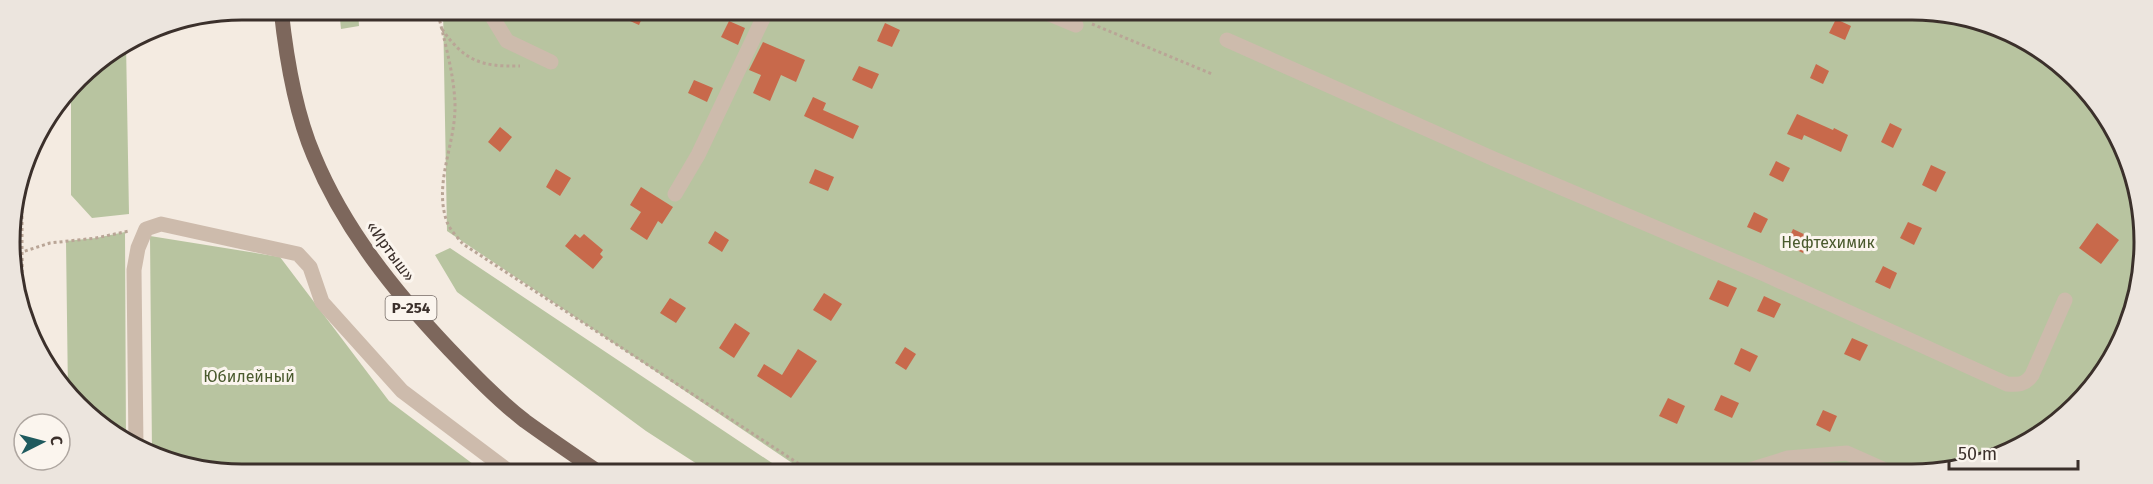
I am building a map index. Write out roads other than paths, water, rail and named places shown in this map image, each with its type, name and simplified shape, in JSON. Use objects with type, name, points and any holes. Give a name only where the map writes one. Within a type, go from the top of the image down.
[{"type":"main road","name":"«Иртыш»","points":[[283,20],[293,88],[313,154],[334,200],[363,244],[414,312],[473,375],[524,420],[587,464]]},
{"type":"street","points":[[494,20],[507,41],[551,62]]},
{"type":"street","points":[[675,194],[698,155],[762,20]]},
{"type":"street","points":[[1070,20],[1082,24]]},
{"type":"street","points":[[1227,40],[1494,159],[1762,273],[2007,384],[2018,385],[2028,382],[2066,300]]},
{"type":"street","points":[[136,438],[134,270],[138,248],[146,229],[161,224],[298,254],[310,267],[322,302],[402,391],[499,464]]},
{"type":"street","points":[[1769,464],[1788,458],[1847,453],[1872,464]]},
{"type":"park label","name":"Нефтехимик","points":[[1828,242]]},
{"type":"park label","name":"Юбилейный","points":[[249,376]]}]
